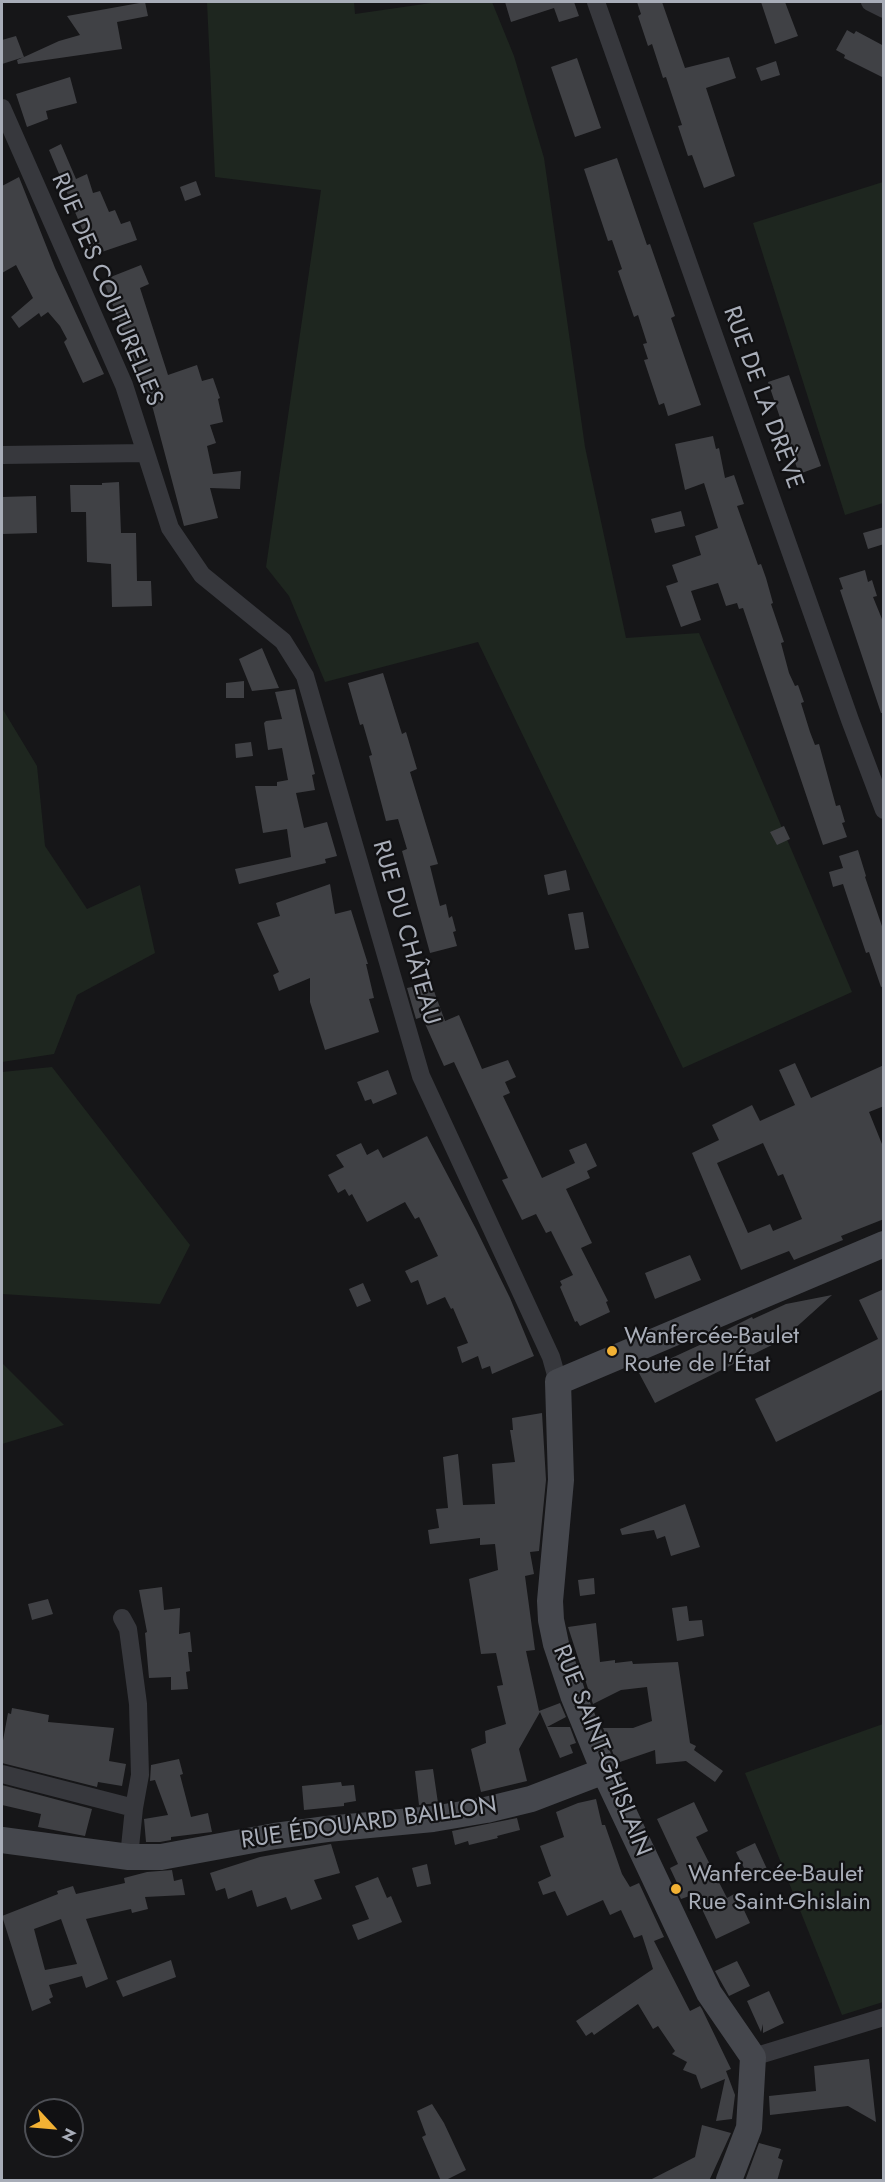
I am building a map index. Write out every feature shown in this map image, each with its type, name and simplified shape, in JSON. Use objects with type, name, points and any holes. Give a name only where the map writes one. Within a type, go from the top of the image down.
[{"type":"main road","points":[[558,1382],[884,1244]]},
{"type":"main road","name":"RUE SAINT-GHISLAIN","points":[[558,1382],[561,1480],[551,1584],[551,1620],[556,1644],[573,1695],[604,1771],[709,1993],[753,2057]]},
{"type":"main road","name":"RUE ÉDOUARD BAILLON","points":[[2,1840],[129,1857],[161,1857],[275,1836],[433,1820],[531,1799],[604,1771]]},
{"type":"main road","points":[[729,2181],[749,2128],[753,2057]]},
{"type":"street","name":"RUE DE LA DRÈVE","points":[[596,2],[850,720],[884,810]]},
{"type":"street","points":[[870,2],[884,9]]},
{"type":"street","name":"RUE DES COUTURELLES","points":[[2,108],[124,385],[170,528]]},
{"type":"street","points":[[2,455],[145,453]]},
{"type":"street","name":"RUE DU CHÂTEAU","points":[[170,528],[202,575],[283,641],[304,676],[421,1076],[550,1357],[558,1382]]},
{"type":"street","points":[[122,1618],[128,1629],[138,1704],[140,1776],[129,1857]]},
{"type":"street","points":[[2,1774],[134,1808]]},
{"type":"street","points":[[753,2057],[884,2017]]},
{"type":"shaded area","points":[[207,2],[354,2],[355,14],[438,2],[492,2],[514,56],[544,158],[585,447],[626,638],[699,633],[852,992],[683,1068],[478,642],[325,682],[289,596],[266,567],[321,190],[215,177]]},
{"type":"shaded area","points":[[883,182],[883,503],[845,515],[753,223]]},
{"type":"shaded area","points":[[2,708],[37,766],[45,846],[87,909],[140,885],[155,953],[77,995],[54,1054],[2,1062]]},
{"type":"shaded area","points":[[52,1067],[190,1245],[160,1304],[2,1294],[2,1072]]},
{"type":"shaded area","points":[[2,1363],[64,1425],[2,1444]]},
{"type":"shaded area","points":[[883,1724],[883,2002],[842,2015],[745,1773]]},
{"type":"building","points":[[145,2],[148,16],[117,22],[122,49],[18,64],[17,60],[59,41],[80,35],[67,16]]},
{"type":"building","points":[[505,2],[574,2],[579,16],[559,22],[554,8],[511,22]]},
{"type":"building","points":[[637,2],[662,2],[685,68],[729,57],[736,78],[706,88],[735,176],[704,188],[692,155],[688,156],[678,126],[682,125],[666,77],[663,78],[652,44],[648,46],[638,16],[641,14]]},
{"type":"building","points":[[761,2],[785,2],[798,36],[775,44]]},
{"type":"building","points":[[847,30],[854,34],[856,31],[884,46],[884,78],[844,58],[845,55],[836,50]]},
{"type":"building","points":[[16,36],[24,57],[2,64],[2,40]]},
{"type":"building","points":[[577,58],[601,128],[575,137],[551,67]]},
{"type":"building","points":[[776,61],[780,75],[761,81],[756,68]]},
{"type":"building","points":[[70,77],[77,103],[46,111],[48,119],[27,127],[16,94]]},
{"type":"building","points":[[61,144],[76,179],[87,174],[93,193],[100,191],[109,212],[115,210],[121,224],[130,221],[137,240],[93,255],[49,150]]},
{"type":"building","points":[[617,158],[647,245],[650,244],[675,316],[671,318],[701,405],[668,416],[664,403],[659,405],[644,360],[648,359],[643,344],[647,343],[638,315],[634,317],[618,271],[622,269],[612,240],[608,241],[584,169]]},
{"type":"building","points":[[19,177],[55,268],[104,374],[83,383],[64,342],[67,339],[48,312],[41,317],[39,313],[19,328],[11,317],[33,298],[16,265],[2,273],[2,186]]},
{"type":"building","points":[[196,181],[201,195],[185,201],[180,187]]},
{"type":"building","points":[[141,265],[149,284],[140,288],[168,375],[197,365],[202,381],[213,378],[220,398],[218,399],[223,422],[210,425],[216,443],[207,446],[213,474],[241,471],[240,489],[210,488],[218,518],[184,526],[153,409],[103,280]]},
{"type":"building","points":[[789,375],[821,466],[799,474],[768,382]]},
{"type":"building","points":[[713,436],[716,449],[719,448],[725,478],[734,475],[744,504],[737,506],[758,565],[761,564],[766,578],[773,603],[771,604],[784,642],[781,643],[789,673],[795,686],[798,685],[810,732],[815,745],[819,744],[836,806],[840,805],[845,822],[842,823],[847,837],[823,845],[743,608],[739,609],[737,603],[726,606],[718,583],[691,591],[701,620],[681,627],[666,586],[678,582],[672,565],[701,555],[695,536],[718,528],[704,483],[685,490],[675,444]]},
{"type":"building","points":[[119,482],[121,533],[136,533],[137,581],[151,581],[152,606],[112,607],[111,564],[87,562],[86,512],[71,512],[70,485],[102,485],[102,483]]},
{"type":"building","points":[[36,496],[37,533],[2,534],[2,497]]},
{"type":"building","points":[[681,511],[685,526],[655,533],[651,519]]},
{"type":"building","points":[[884,527],[884,544],[868,549],[863,533]]},
{"type":"building","points":[[865,570],[868,582],[872,580],[877,596],[873,597],[884,624],[884,713],[881,713],[840,590],[843,589],[839,578]]},
{"type":"building","points":[[262,648],[279,688],[252,691],[239,659]]},
{"type":"building","points":[[383,673],[402,734],[406,732],[417,769],[410,772],[438,864],[430,866],[440,906],[446,904],[449,918],[452,916],[456,931],[453,932],[457,946],[430,953],[402,851],[407,849],[398,819],[386,821],[369,756],[372,755],[363,724],[360,725],[348,683]]},
{"type":"building","points":[[244,681],[244,698],[226,698],[226,683]]},
{"type":"building","points":[[295,689],[315,774],[312,775],[315,790],[296,793],[304,828],[327,822],[337,856],[325,859],[326,863],[239,884],[235,869],[291,857],[287,829],[263,833],[255,786],[277,786],[277,782],[288,780],[282,748],[268,750],[264,723],[282,719],[275,692]]},
{"type":"building","points":[[251,742],[253,756],[236,758],[235,744]]},
{"type":"building","points":[[784,826],[790,839],[777,845],[770,832]]},
{"type":"building","points":[[858,850],[884,932],[884,986],[881,987],[869,952],[866,953],[843,884],[833,887],[829,872],[843,868],[839,856]]},
{"type":"building","points":[[566,870],[570,890],[548,895],[544,875]]},
{"type":"building","points":[[330,884],[335,914],[351,910],[368,964],[366,964],[374,998],[369,999],[379,1032],[325,1050],[310,1002],[310,978],[279,991],[273,975],[279,972],[257,923],[280,916],[276,903]]},
{"type":"building","points":[[583,912],[589,948],[575,950],[568,914]]},
{"type":"building","points":[[431,983],[445,1021],[459,1015],[482,1069],[508,1060],[516,1077],[505,1082],[510,1093],[503,1096],[542,1178],[575,1163],[569,1150],[586,1143],[597,1166],[587,1171],[590,1178],[566,1189],[592,1243],[581,1248],[608,1301],[606,1302],[610,1312],[580,1326],[577,1321],[575,1322],[560,1287],[562,1285],[560,1281],[573,1275],[551,1231],[546,1233],[536,1214],[522,1220],[502,1180],[508,1178],[454,1062],[444,1066],[422,1017],[416,1019],[407,988]]},
{"type":"building","points":[[795,1063],[811,1098],[884,1065],[884,1106],[869,1112],[884,1149],[884,1219],[841,1236],[843,1240],[794,1260],[789,1251],[741,1270],[692,1153],[719,1140],[712,1125],[752,1105],[760,1121],[795,1105],[779,1070]],"holes":[[[763,1143],[778,1176],[783,1174],[802,1219],[773,1231],[770,1224],[748,1233],[717,1163]]]},
{"type":"building","points":[[388,1070],[397,1094],[373,1104],[371,1099],[365,1101],[357,1082]]},
{"type":"building","points":[[427,1136],[510,1298],[534,1356],[492,1374],[490,1366],[482,1369],[478,1356],[462,1363],[457,1347],[468,1343],[453,1308],[451,1309],[445,1297],[427,1305],[418,1280],[411,1283],[405,1271],[438,1256],[419,1217],[415,1219],[405,1202],[367,1222],[352,1194],[349,1196],[345,1189],[338,1193],[328,1175],[344,1167],[336,1155],[361,1143],[367,1155],[378,1149],[383,1158]]},
{"type":"building","points":[[690,1255],[701,1280],[655,1299],[645,1273]]},
{"type":"building","points":[[363,1283],[371,1301],[357,1307],[349,1289]]},
{"type":"building","points":[[884,1289],[884,1389],[776,1442],[755,1399],[878,1339],[859,1300]]},
{"type":"building","points":[[832,1295],[782,1340],[655,1403],[639,1373],[717,1337],[716,1335],[752,1317],[753,1319],[786,1304]]},
{"type":"building","points":[[542,1413],[546,1480],[539,1551],[530,1552],[534,1574],[525,1576],[535,1650],[526,1651],[539,1711],[560,1703],[566,1717],[547,1727],[570,1727],[576,1743],[570,1745],[573,1753],[560,1758],[540,1712],[519,1749],[527,1781],[481,1792],[471,1749],[486,1743],[485,1731],[506,1724],[497,1686],[503,1685],[496,1653],[481,1654],[469,1579],[498,1570],[495,1544],[480,1545],[480,1538],[430,1544],[428,1530],[439,1528],[436,1509],[448,1508],[443,1457],[458,1454],[463,1505],[495,1504],[492,1464],[515,1462],[510,1430],[513,1430],[512,1418]]},
{"type":"building","points":[[685,1504],[700,1547],[671,1556],[665,1536],[657,1539],[654,1530],[622,1535],[620,1529]]},
{"type":"building","points":[[594,1578],[595,1594],[580,1596],[578,1580]]},
{"type":"building","points":[[162,1587],[164,1610],[180,1608],[179,1634],[190,1632],[192,1652],[188,1652],[190,1671],[186,1672],[188,1689],[171,1690],[171,1677],[149,1678],[145,1633],[147,1632],[139,1590]]},
{"type":"building","points":[[48,1599],[53,1614],[32,1620],[28,1604]]},
{"type":"building","points":[[687,1606],[689,1621],[702,1620],[704,1636],[677,1641],[672,1608]]},
{"type":"building","points":[[596,1623],[600,1662],[632,1661],[633,1664],[678,1662],[690,1743],[696,1746],[694,1750],[723,1771],[715,1782],[686,1761],[656,1764],[655,1750],[617,1763],[603,1728],[633,1728],[652,1721],[647,1687],[621,1690],[593,1704],[568,1627]]},
{"type":"building","points":[[12,1708],[49,1715],[48,1722],[114,1728],[109,1761],[126,1764],[122,1786],[98,1782],[97,1787],[2,1763],[2,1746],[8,1713],[11,1714]]},
{"type":"building","points":[[179,1759],[183,1774],[180,1775],[191,1817],[208,1813],[212,1832],[171,1837],[171,1840],[160,1842],[146,1842],[144,1819],[168,1815],[155,1780],[150,1781],[151,1765]]},
{"type":"building","points":[[433,1769],[438,1803],[419,1805],[415,1771]]},
{"type":"building","points":[[341,1782],[342,1786],[354,1785],[356,1801],[344,1803],[344,1806],[304,1810],[302,1786]]},
{"type":"building","points":[[2,1785],[92,1809],[85,1836],[38,1827],[41,1814],[2,1805]]},
{"type":"building","points":[[596,1799],[602,1825],[605,1825],[622,1874],[630,1887],[639,1883],[664,1937],[654,1941],[690,2011],[700,2006],[702,2009],[731,2069],[726,2071],[735,2095],[732,2119],[716,2121],[725,2079],[701,2089],[696,2075],[683,2070],[687,2062],[672,2054],[675,2051],[658,2026],[653,2029],[638,2004],[594,2035],[592,2032],[586,2036],[576,2021],[653,1969],[642,1935],[634,1938],[621,1910],[610,1915],[603,1900],[567,1916],[555,1891],[543,1895],[538,1882],[551,1876],[540,1846],[564,1837],[556,1812]]},
{"type":"building","points":[[694,1802],[708,1831],[696,1837],[727,1898],[736,1893],[750,1923],[716,1939],[695,1894],[681,1899],[675,1886],[678,1885],[670,1868],[678,1864],[657,1819]]},
{"type":"building","points":[[517,1818],[520,1830],[469,1845],[468,1841],[455,1845],[452,1831]]},
{"type":"building","points":[[755,1843],[767,1869],[749,1878],[736,1852]]},
{"type":"building","points":[[331,1844],[340,1873],[314,1880],[322,1899],[291,1910],[286,1897],[257,1907],[252,1890],[228,1899],[225,1888],[216,1891],[210,1873],[260,1857]]},
{"type":"building","points":[[427,1864],[431,1884],[417,1887],[412,1868]]},
{"type":"building","points":[[172,1870],[174,1881],[182,1879],[185,1895],[145,1897],[148,1909],[132,1913],[131,1909],[86,1919],[108,1979],[86,1988],[82,1976],[49,1985],[53,1997],[49,1999],[51,2003],[32,2011],[2,1916],[73,1886],[76,1894],[125,1883],[124,1878],[147,1872]],"holes":[[[61,1919],[77,1964],[45,1970],[34,1929]]]},
{"type":"building","points":[[378,1877],[387,1898],[391,1896],[402,1922],[358,1940],[352,1925],[369,1919],[355,1886]]},
{"type":"building","points":[[171,1960],[176,1977],[123,1997],[116,1981]]},
{"type":"building","points":[[737,1961],[750,1986],[729,1996],[715,1971]]},
{"type":"building","points":[[769,1991],[784,2023],[763,2033],[763,2024],[761,2032],[747,2001]]},
{"type":"building","points":[[869,2059],[876,2122],[848,2106],[770,2115],[769,2096],[816,2091],[814,2066]]},
{"type":"building","points":[[432,2104],[444,2123],[466,2170],[444,2181],[441,2181],[422,2137],[426,2135],[417,2111]]},
{"type":"building","points":[[702,2125],[731,2133],[709,2181],[648,2181],[695,2157]]},
{"type":"building","points":[[759,2143],[781,2149],[778,2158],[783,2160],[777,2181],[745,2181]]},
{"type":"place","name":"Wanfercée-Baulet Route de l'État","points":[[612,1351]]},
{"type":"place","name":"Wanfercée-Baulet Rue Saint-Ghislain","points":[[676,1889]]}]
